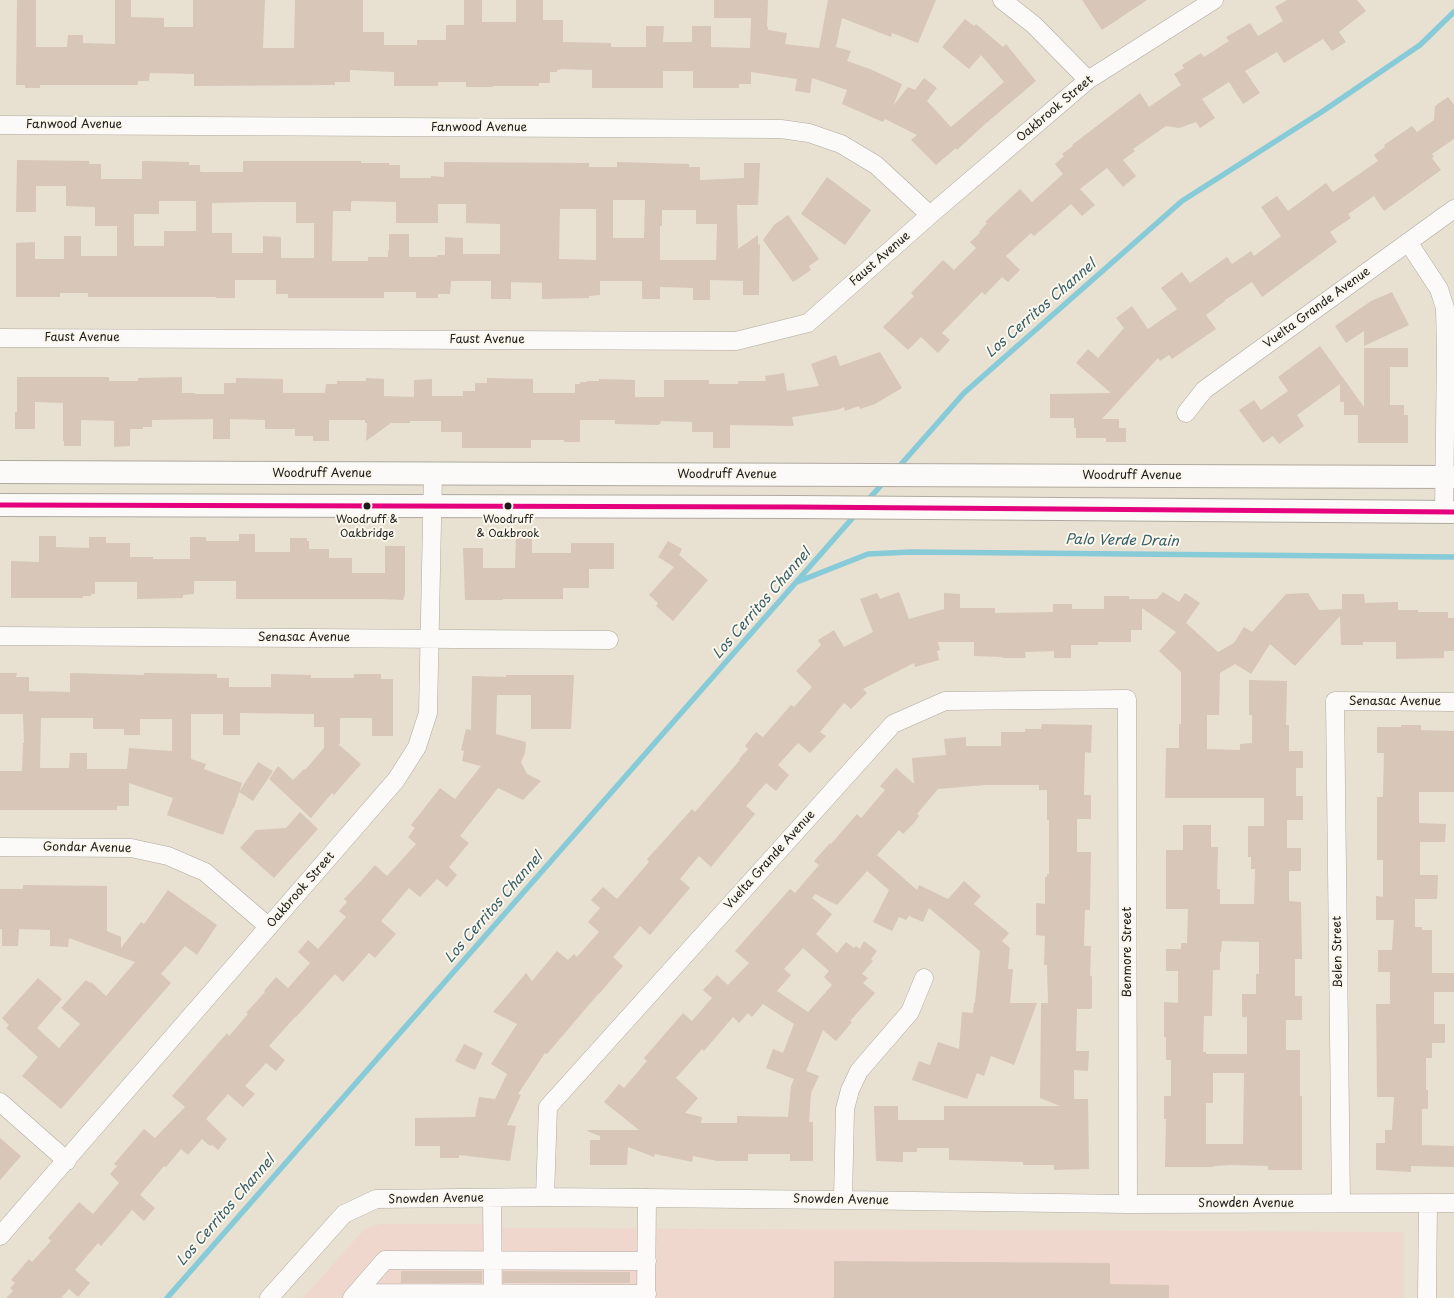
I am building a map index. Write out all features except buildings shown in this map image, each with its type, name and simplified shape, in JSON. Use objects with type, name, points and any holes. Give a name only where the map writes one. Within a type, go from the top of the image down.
[{"type":"main road","name":"Woodruff Avenue","points":[[0,472],[1449,477]]},
{"type":"main road","points":[[0,505],[796,507],[1449,512]]},
{"type":"street","points":[[1002,0],[1034,26],[1088,80]]},
{"type":"street","name":"Oakbrook Street","points":[[930,215],[1088,80],[1214,0]]},
{"type":"street","name":"Fanwood Avenue","points":[[0,125],[781,129],[808,133],[841,144],[876,165],[930,215]]},
{"type":"street","name":"Vuelta Grande Avenue","points":[[1186,413],[1204,390],[1454,209]]},
{"type":"street","name":"Faust Avenue","points":[[0,338],[736,341],[808,323],[930,215]]},
{"type":"street","points":[[1408,242],[1439,288],[1445,308],[1449,512]]},
{"type":"street","name":"Oakbrook Street","points":[[0,1236],[396,780],[417,746],[428,713],[433,474]]},
{"type":"street","name":"Senasac Avenue","points":[[0,636],[609,640]]},
{"type":"street","name":"Vuelta Grande Avenue","points":[[545,1198],[548,1107],[893,724],[945,701],[1127,700]]},
{"type":"street","name":"Benmore Street","points":[[1127,700],[1128,1204]]},
{"type":"street","name":"Senasac Avenue","points":[[1335,701],[1454,702]]},
{"type":"street","name":"Belen Street","points":[[1335,701],[1340,1203]]},
{"type":"street","name":"Gondar Avenue","points":[[0,847],[131,848],[168,856],[205,872],[269,927]]},
{"type":"street","points":[[843,1200],[845,1109],[850,1090],[859,1071],[910,1012],[924,978]]},
{"type":"street","points":[[0,1102],[67,1160]]},
{"type":"street","points":[[492,1198],[493,1296]]},
{"type":"street","points":[[354,1295],[646,1296],[648,1198]]},
{"type":"street","name":"Snowden Avenue","points":[[269,1298],[344,1214],[376,1199],[648,1198],[1128,1204],[1454,1203]]},
{"type":"street","points":[[1427,1298],[1428,1203]]},
{"type":"street","points":[[354,1295],[385,1260],[647,1261]]},
{"type":"shaded area","points":[[381,1224],[485,1224],[507,1228],[1403,1232],[1403,1298],[303,1298],[361,1233],[369,1227]]},
{"type":"waterway","name":"Los Cerritos Channel","points":[[896,470],[964,393],[1182,201],[1323,111],[1420,45],[1454,12]]},
{"type":"waterway","name":"Los Cerritos Channel","points":[[867,501],[884,482]]},
{"type":"waterway","name":"Los Cerritos Channel","points":[[167,1298],[856,514]]},
{"type":"waterway","name":"Palo Verde Drain","points":[[797,582],[868,554],[911,552],[1454,557]]},
{"type":"transit line","points":[[0,505],[796,507],[1454,512]]},
{"type":"place","name":"Woodruff & Oakbridge","points":[[367,506]]},
{"type":"place","name":"Woodruff & Oakbrook","points":[[508,506]]}]
